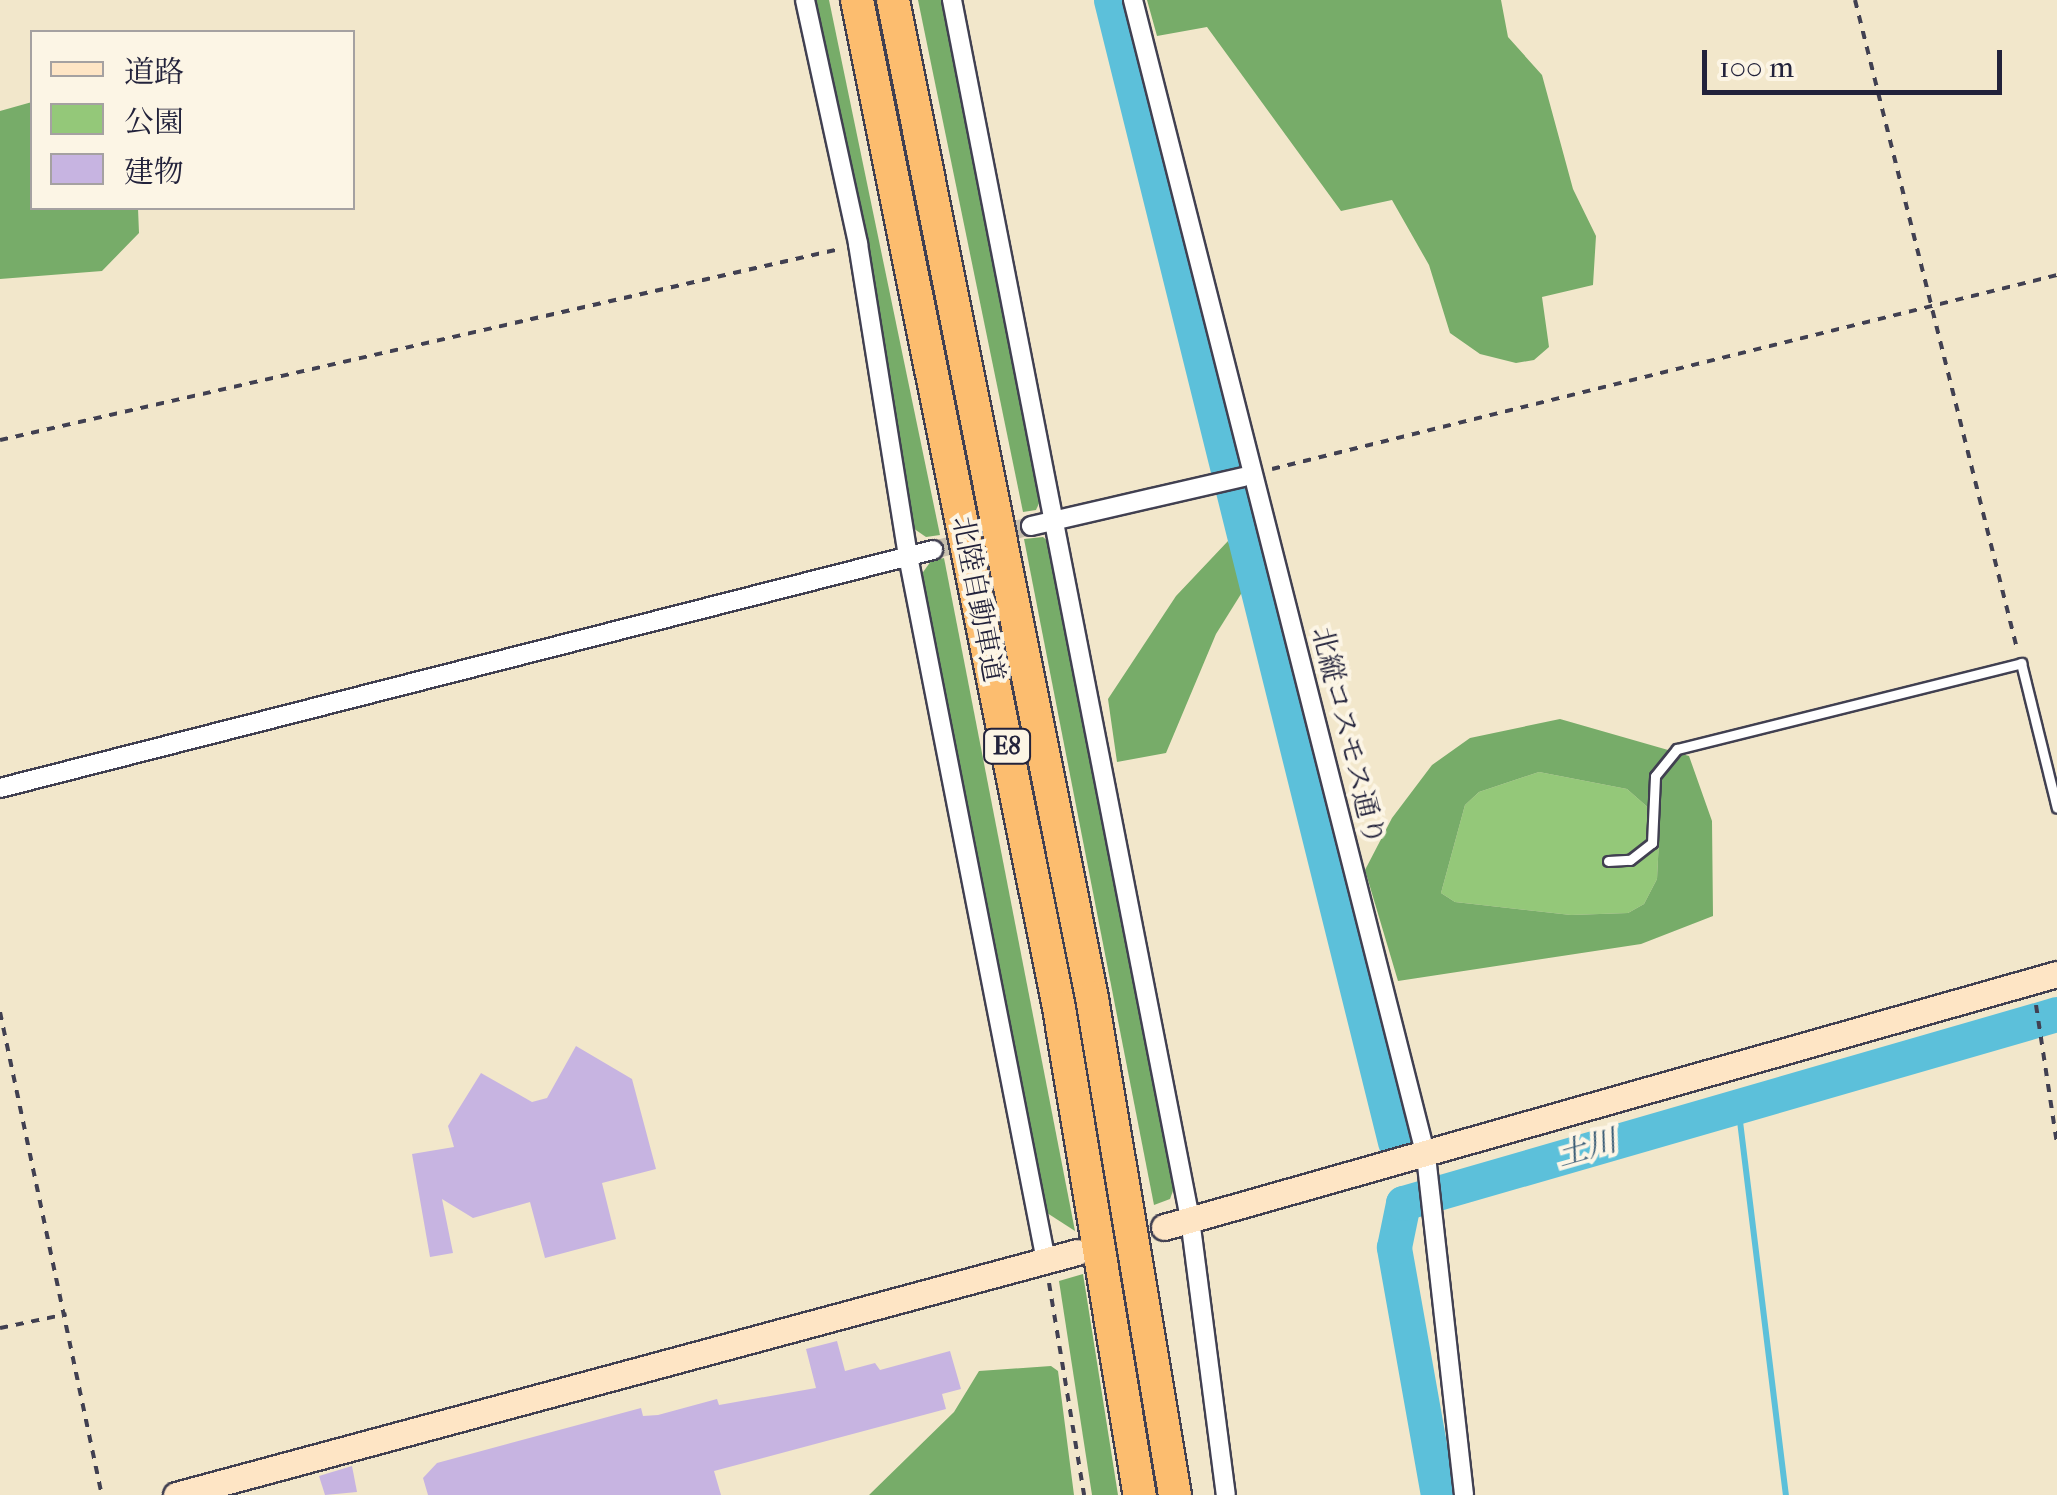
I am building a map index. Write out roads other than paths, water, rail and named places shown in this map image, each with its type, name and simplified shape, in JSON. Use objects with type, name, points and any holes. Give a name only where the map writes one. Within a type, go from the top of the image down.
[{"type":"highway","name":"北陸自動車道","points":[[857,0],[1059,1008],[1140,1495]]},
{"type":"highway","name":"北陸自動車道","points":[[893,0],[1092,998],[1174,1495]]},
{"type":"street","points":[[805,0],[858,244],[908,556],[1046,1260]]},
{"type":"street","points":[[952,0],[1058,522],[1190,1219],[1226,1495]]},
{"type":"street","name":"北縦コスモス通り","points":[[1132,0],[1240,478],[1426,1161],[1464,1495]]},
{"type":"street","points":[[1031,526],[1240,478]]},
{"type":"street","points":[[0,788],[933,550]]},
{"type":"street","points":[[1164,1227],[1426,1161],[2057,974]]},
{"type":"street","points":[[176,1495],[1077,1252]]},
{"type":"lane","points":[[1608,860],[1630,860],[1652,842],[1655,776],[1677,749],[2021,664],[2057,808]]},
{"type":"waterway","points":[[1111,0],[1395,1142]]},
{"type":"waterway","name":"土川","points":[[1438,1495],[1394,1247],[1403,1203],[2057,1014]]},
{"type":"waterway","points":[[1738,1105],[1786,1495]]},
{"type":"tunnel","points":[[933,550],[1031,526]]}]
